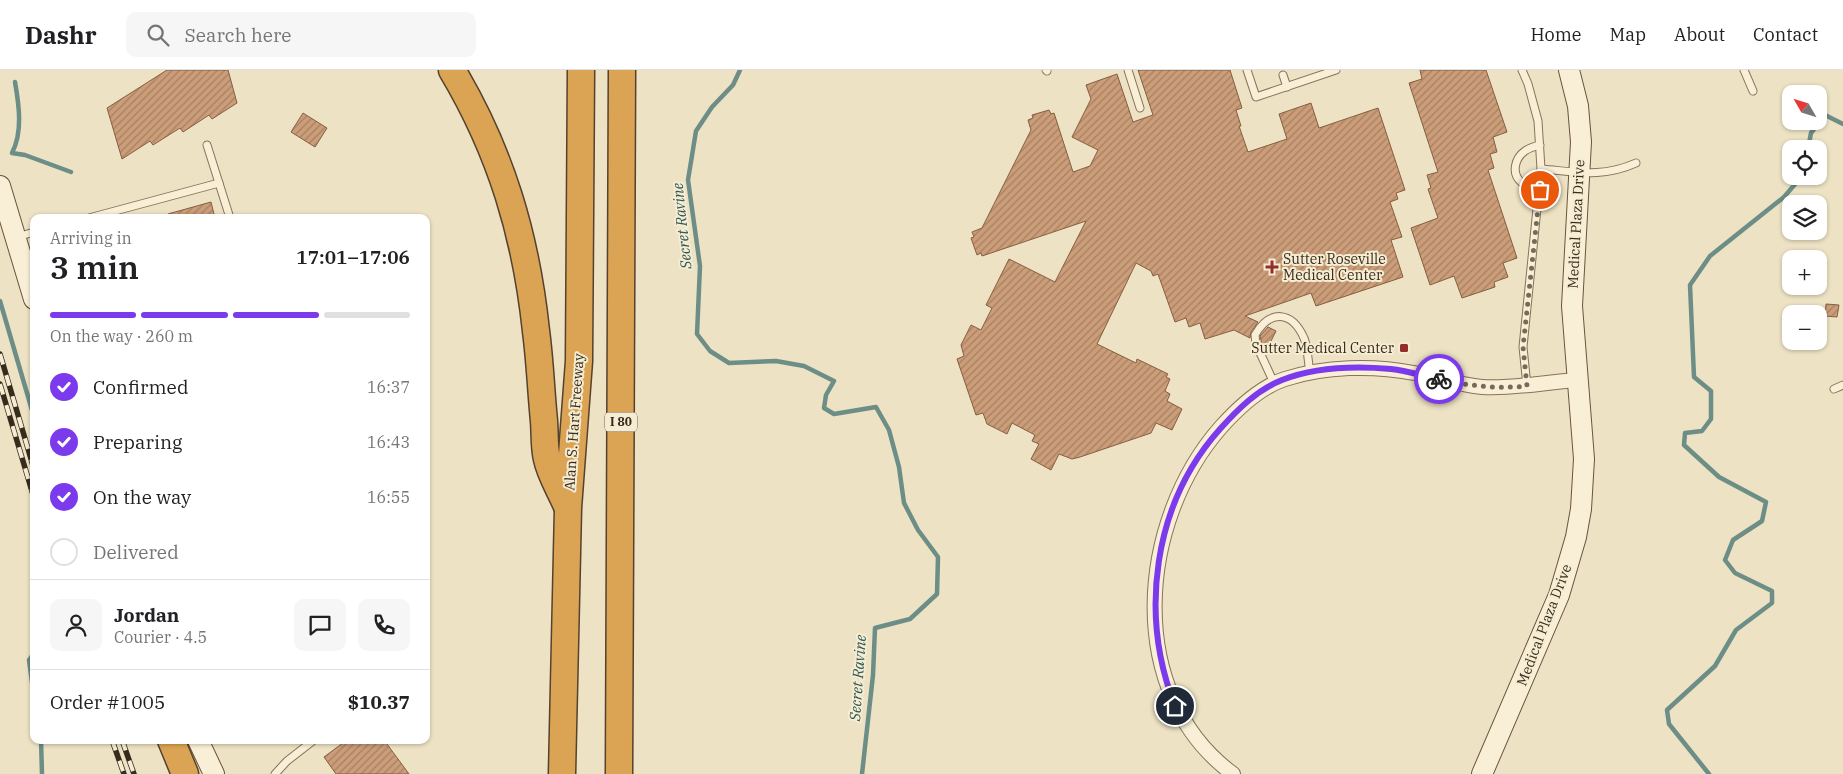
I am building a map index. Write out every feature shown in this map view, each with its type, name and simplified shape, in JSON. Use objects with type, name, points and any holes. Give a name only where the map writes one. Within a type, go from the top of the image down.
[{"type":"highway","points":[[452,70],[469,98],[491,144],[518,224],[528,271],[536,331],[547,460],[568,508]]},
{"type":"highway","name":"Alan S. Hart Freeway","points":[[562,774],[568,508],[579,361],[581,70]]},
{"type":"highway","name":"I 80","points":[[619,774],[622,70]]},
{"type":"highway","points":[[173,744],[185,774]]},
{"type":"street","name":"Medical Plaza Drive","points":[[1482,774],[1550,618],[1566,574],[1576,537],[1583,490],[1584,459],[1572,306],[1581,142],[1578,106],[1569,70]]},
{"type":"street","points":[[0,186],[24,235],[30,273]]},
{"type":"street","points":[[1233,774],[1214,759],[1196,738],[1175,706],[1167,686],[1158,648],[1156,624],[1157,575],[1166,529],[1176,499],[1188,474],[1209,441],[1231,416],[1250,399],[1284,379],[1310,372],[1340,369],[1391,369],[1480,386],[1507,388],[1577,380]]},
{"type":"street","points":[[200,744],[214,774]]},
{"type":"lane","points":[[1128,70],[1140,108]]},
{"type":"lane","points":[[1247,70],[1256,97],[1336,70]]},
{"type":"lane","points":[[1522,70],[1534,104],[1542,169],[1523,347],[1527,386]]},
{"type":"lane","points":[[1744,70],[1753,91]]},
{"type":"lane","points":[[1283,75],[1286,87]]},
{"type":"lane","points":[[1540,144],[1525,151],[1516,162],[1515,168],[1516,175],[1522,183],[1540,190]]},
{"type":"lane","points":[[207,145],[229,214]]},
{"type":"lane","points":[[1542,169],[1603,174],[1620,170],[1636,163]]},
{"type":"lane","points":[[104,214],[219,183]]},
{"type":"lane","points":[[1274,384],[1256,344],[1255,335],[1266,320],[1281,316],[1290,319],[1298,327],[1305,340],[1310,372]]},
{"type":"lane","points":[[1834,389],[1843,385]]},
{"type":"lane","points":[[275,774],[287,761],[309,744]]},
{"type":"building","points":[[167,70],[228,70],[237,103],[212,119],[209,115],[183,132],[180,128],[153,145],[150,141],[122,159],[107,108]]},
{"type":"building","name":"Sutter Roseville Medical Center","points":[[1138,70],[1230,70],[1242,108],[1236,110],[1241,126],[1239,126],[1248,152],[1287,139],[1279,114],[1311,103],[1319,128],[1378,108],[1405,190],[1396,193],[1398,199],[1390,202],[1402,237],[1391,240],[1403,277],[1316,306],[1311,293],[1245,316],[1258,322],[1251,332],[1250,338],[1234,330],[1205,339],[1200,323],[1189,327],[1186,318],[1175,322],[1158,274],[1153,276],[1151,271],[1136,263],[1097,344],[1136,363],[1137,359],[1168,374],[1166,377],[1170,379],[1165,391],[1170,394],[1167,401],[1182,409],[1172,430],[1156,423],[1151,433],[1080,457],[1072,459],[1059,454],[1051,470],[1031,459],[1039,444],[1032,441],[1035,435],[1012,423],[1007,434],[987,424],[983,413],[976,415],[957,359],[964,356],[961,345],[971,325],[981,330],[992,308],[986,305],[1009,259],[1055,282],[1086,221],[982,256],[981,253],[977,255],[971,238],[974,237],[972,232],[982,228],[1031,130],[1028,120],[1033,118],[1032,115],[1049,110],[1051,114],[1054,113],[1073,172],[1090,166],[1098,150],[1072,137],[1091,99],[1086,85],[1117,74],[1133,122],[1153,115]]},
{"type":"building","points":[[1420,70],[1486,70],[1507,132],[1493,137],[1497,152],[1490,154],[1494,168],[1488,170],[1517,258],[1503,263],[1508,277],[1494,282],[1495,287],[1462,298],[1454,276],[1430,285],[1411,228],[1438,218],[1428,189],[1431,188],[1427,175],[1438,172],[1409,83],[1422,79]]},
{"type":"building","points":[[303,113],[327,128],[315,147],[291,132]]},
{"type":"building","points":[[211,202],[214,214],[168,214]]},
{"type":"building","points":[[1826,305],[1839,305],[1837,317],[1827,316]]},
{"type":"building","points":[[1268,327],[1276,331],[1268,347],[1262,344],[1260,336]]},
{"type":"building","points":[[342,744],[387,744],[409,774],[336,774],[324,757]]},
{"type":"waterway","name":"Secret Ravine","points":[[740,70],[733,85],[712,107],[696,131],[688,180],[700,266],[697,334],[710,351],[729,363],[776,361],[804,366],[834,381],[826,395],[824,408],[834,414],[876,407],[889,430],[899,467],[904,503],[918,530],[938,557],[937,594],[910,619],[875,628],[873,675],[862,774]]},
{"type":"waterway","points":[[15,82],[19,109],[19,127],[12,153],[25,155],[71,172]]},
{"type":"waterway","points":[[1810,140],[1811,133],[1825,115],[1843,124]]},
{"type":"waterway","points":[[1709,774],[1669,724],[1667,710],[1715,666],[1736,630],[1772,603],[1772,591],[1735,573],[1725,560],[1733,540],[1762,521],[1766,502],[1719,477],[1684,445],[1685,433],[1702,431],[1711,419],[1711,391],[1694,377],[1690,285],[1710,256],[1784,197],[1794,185]]},
{"type":"waterway","points":[[0,301],[30,403]]},
{"type":"waterway","points":[[30,659],[30,667]]},
{"type":"waterway","points":[[41,744],[42,774]]},
{"type":"railway","points":[[0,354],[30,455]]},
{"type":"railway","points":[[0,384],[30,485]]},
{"type":"railway","points":[[113,744],[124,774]]},
{"type":"railway","points":[[123,744],[134,774]]},
{"type":"way so far","points":[[1439,379],[1480,386],[1507,388],[1527,386],[1523,347],[1540,190]]},
{"type":"place","name":"Sutter Roseville Medical Center","points":[[1272,267]]},
{"type":"place","name":"Sutter Medical Center","points":[[1404,348]]},
{"type":"route","points":[[1175,706],[1167,686],[1158,648],[1155,602],[1159,558],[1176,499],[1184,481],[1209,441],[1231,416],[1250,399],[1284,379],[1310,372],[1368,368],[1391,369],[1439,379]]}]
